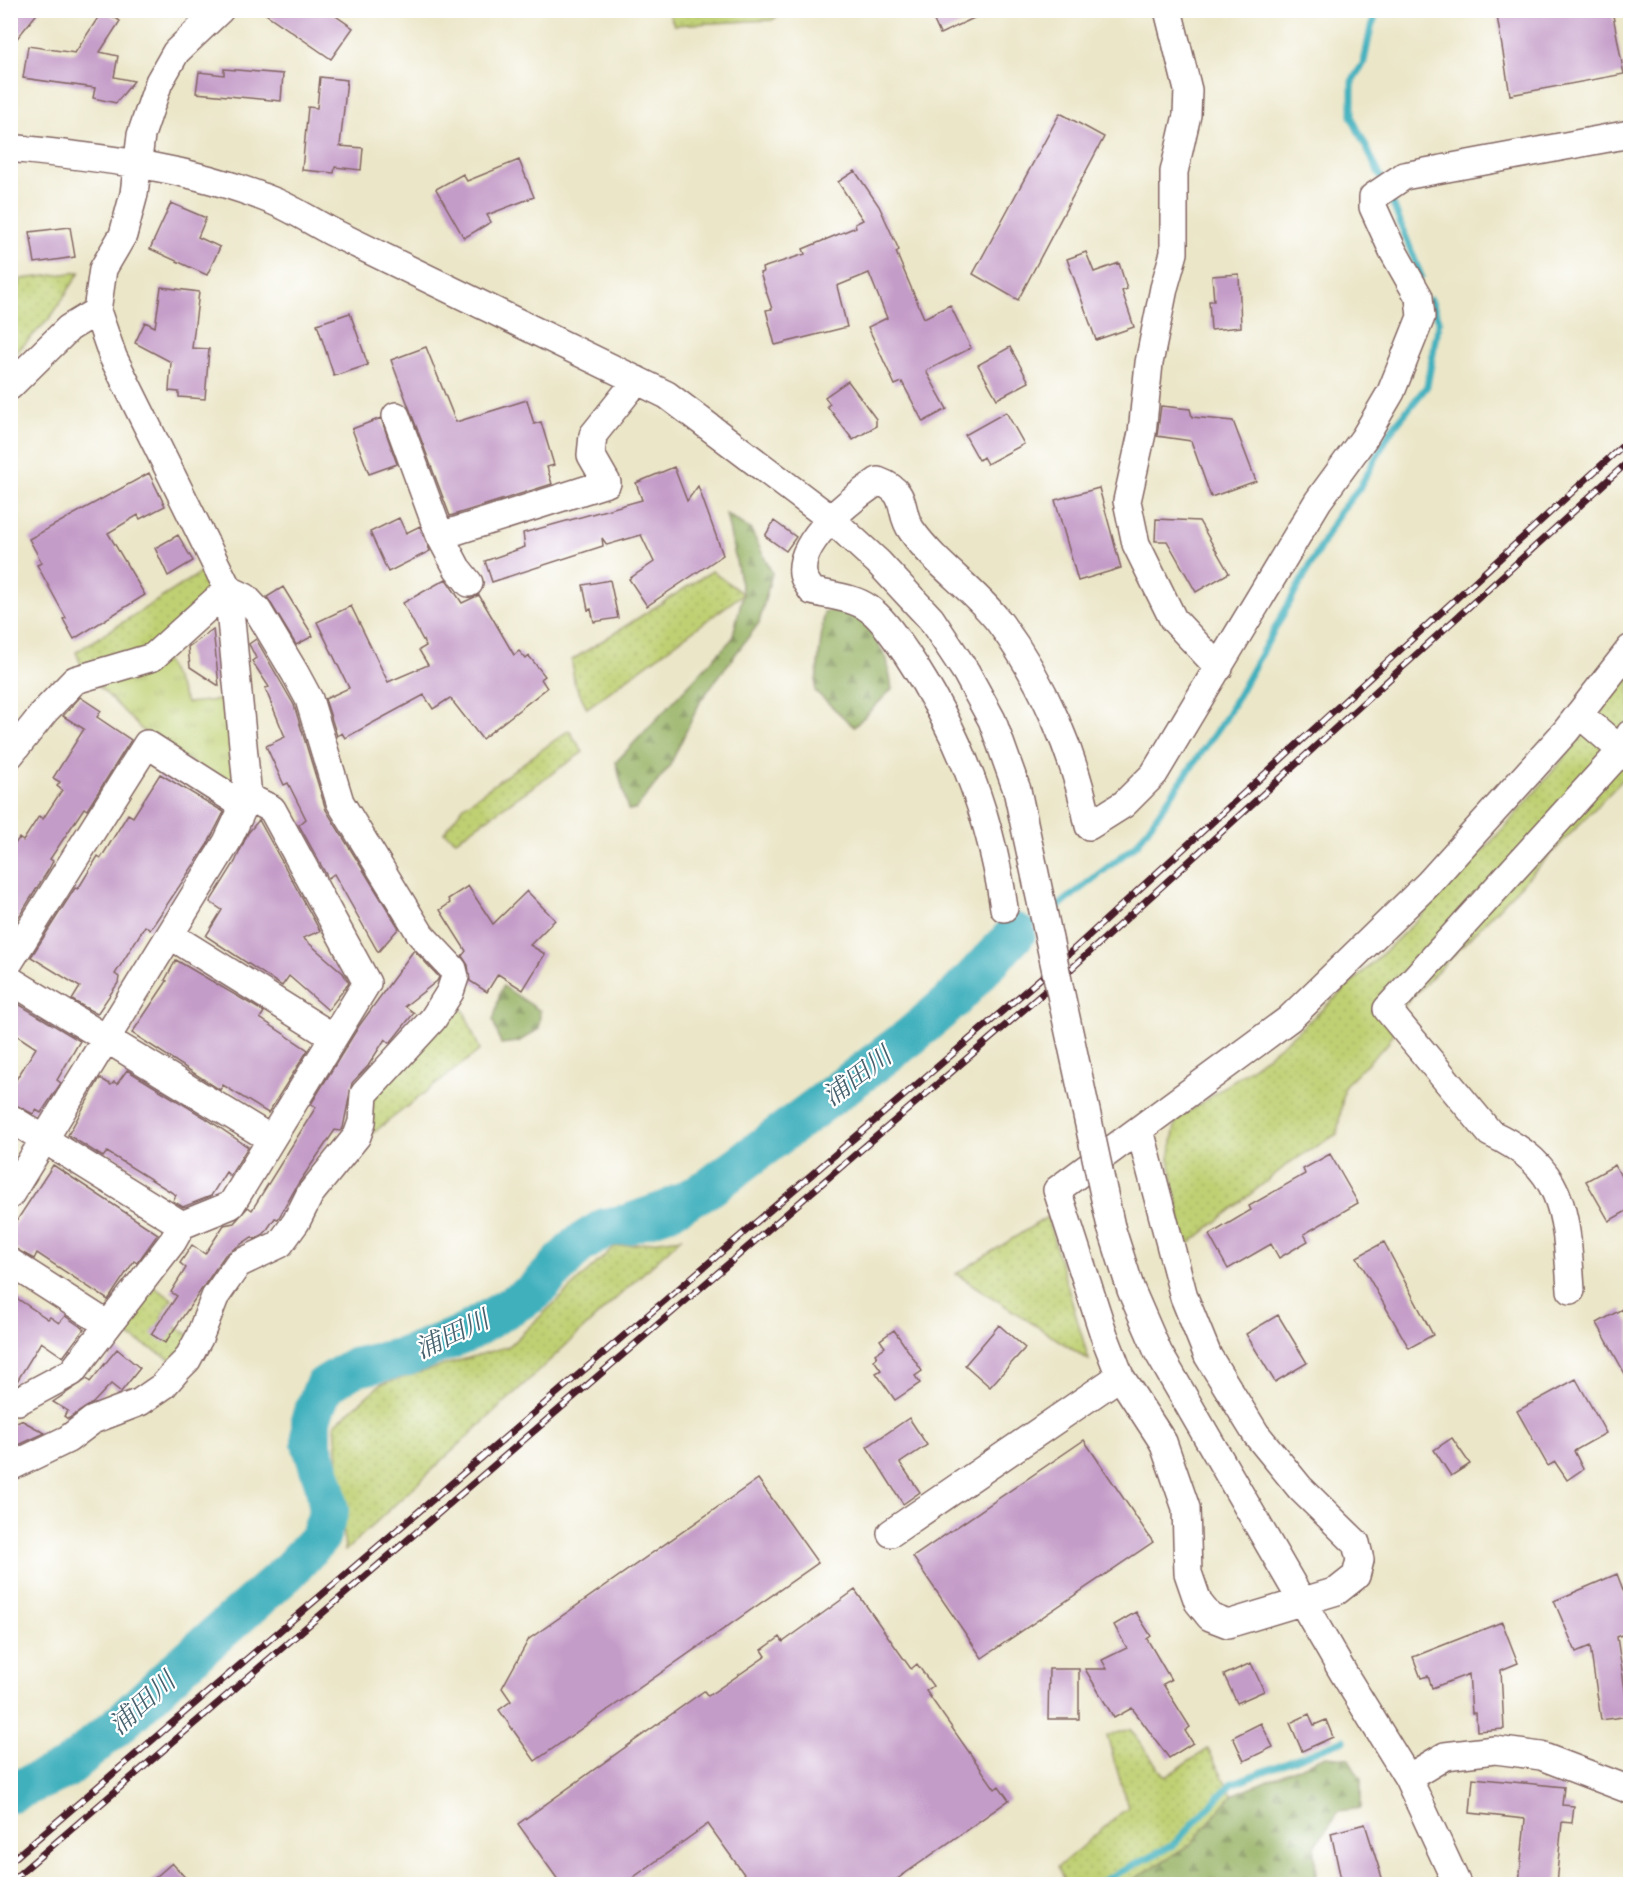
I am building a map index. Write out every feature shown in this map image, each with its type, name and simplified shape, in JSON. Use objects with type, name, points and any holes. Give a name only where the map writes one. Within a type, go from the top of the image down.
[{"type":"street","points":[[10,1195],[227,842],[246,801],[228,589],[113,357],[98,311],[103,269],[123,235],[134,194],[141,135],[159,82],[176,52],[220,10]]},
{"type":"street","points":[[1168,10],[1188,90],[1187,115],[1174,172],[1174,253],[1149,363],[1142,433],[1127,501],[1136,544],[1173,619],[1220,669]]},
{"type":"street","points":[[1004,908],[998,871],[975,786],[929,687],[898,640],[870,608],[853,600],[812,591],[803,576],[805,555],[831,519],[878,481],[891,486],[904,504],[910,529],[999,622],[1032,673],[1080,784],[1089,826],[1124,804],[1154,774],[1220,669],[1318,501],[1364,438],[1391,392],[1421,317],[1419,297],[1393,251],[1374,207],[1373,196],[1404,176],[1630,134]]},
{"type":"street","points":[[10,148],[137,162],[205,177],[275,201],[330,231],[667,395],[831,519],[878,562],[931,619],[966,672],[992,720],[1017,790],[1111,1227],[1131,1290],[1158,1352],[1302,1603],[1408,1778],[1457,1884]]},
{"type":"street","points":[[10,386],[69,328],[98,311]]},
{"type":"street","points":[[440,536],[607,483],[591,455],[593,435],[637,380]]},
{"type":"street","points":[[396,416],[440,536],[457,568],[469,583]]},
{"type":"street","points":[[10,755],[46,710],[75,680],[153,657],[228,589]]},
{"type":"street","points":[[10,1467],[59,1444],[93,1420],[140,1402],[163,1386],[182,1365],[199,1338],[215,1297],[238,1264],[279,1244],[296,1222],[310,1194],[357,1136],[362,1122],[364,1094],[433,1019],[450,992],[455,977],[453,969],[421,935],[340,802],[309,699],[295,673],[258,611],[245,597],[228,589]]},
{"type":"street","points":[[1140,1130],[1184,1297],[1208,1356],[1256,1434],[1300,1488],[1356,1543],[1360,1560],[1356,1576],[1337,1592],[1228,1624],[1210,1617],[1198,1602],[1188,1573],[1186,1508],[1162,1442],[1120,1376],[1100,1325],[1057,1190],[1289,1019],[1428,884],[1579,714],[1630,649]]},
{"type":"street","points":[[1571,1290],[1568,1240],[1556,1189],[1534,1158],[1490,1132],[1387,1009],[1627,748],[1579,714]]},
{"type":"street","points":[[10,961],[147,744],[246,801],[272,808],[367,983],[231,1205],[182,1225],[173,1241],[72,1372],[18,1401],[10,1397]]},
{"type":"street","points":[[170,935],[333,1037]]},
{"type":"street","points":[[10,980],[271,1139]]},
{"type":"street","points":[[10,1118],[182,1225]]},
{"type":"street","points":[[10,1262],[108,1324]]},
{"type":"street","points":[[891,1533],[1120,1376]]},
{"type":"street","points":[[1408,1778],[1445,1756],[1495,1750],[1541,1756],[1630,1790]]},
{"type":"green space","points":[[668,11],[786,11],[772,20],[674,25]]},
{"type":"green space","points":[[80,272],[51,317],[11,358],[11,310],[21,279]]},
{"type":"green space","points":[[726,514],[751,530],[772,573],[759,623],[701,700],[669,767],[635,810],[628,810],[616,762],[732,639],[743,594]]},
{"type":"green space","points":[[205,570],[211,593],[145,656],[84,672],[76,652]]},
{"type":"green space","points":[[712,571],[743,594],[587,708],[574,682],[572,660]]},
{"type":"green space","points":[[839,608],[864,622],[887,659],[892,689],[854,727],[815,691],[824,612]]},
{"type":"green space","points":[[166,661],[187,703],[227,699],[236,778],[222,783],[142,730],[96,683]]},
{"type":"green space","points":[[1630,674],[1630,766],[1628,774],[1406,1004],[1388,1043],[1345,1085],[1337,1134],[1289,1163],[1185,1247],[1169,1159],[1176,1121],[1285,1041],[1389,948],[1515,815]]},
{"type":"green space","points":[[569,730],[583,752],[456,840],[444,832],[464,806]]},
{"type":"green space","points":[[503,986],[540,1011],[539,1029],[518,1042],[501,1044],[493,1020]]},
{"type":"green space","points":[[453,1000],[464,1011],[480,1050],[364,1140],[374,1094]]},
{"type":"green space","points":[[1047,1217],[1089,1360],[956,1274]]},
{"type":"green space","points":[[681,1238],[345,1551],[335,1424],[381,1384],[509,1346],[614,1247]]},
{"type":"green space","points":[[151,1285],[172,1299],[161,1317],[194,1338],[177,1363],[116,1329]]},
{"type":"green space","points":[[1130,1729],[1165,1777],[1208,1749],[1232,1795],[1191,1844],[1126,1884],[1065,1884],[1058,1867],[1128,1807],[1107,1736]]},
{"type":"green space","points":[[1326,1756],[1348,1758],[1361,1779],[1361,1808],[1339,1811],[1315,1846],[1316,1884],[1126,1884],[1191,1844],[1232,1795]]},
{"type":"building","points":[[10,10],[40,10],[10,47]]},
{"type":"building","points":[[103,10],[120,21],[100,52],[118,56],[114,77],[134,81],[116,103],[93,98],[95,88],[23,78],[28,46],[75,53]]},
{"type":"building","points":[[260,10],[327,10],[353,28],[331,59]]},
{"type":"building","points":[[929,10],[991,10],[940,34]]},
{"type":"building","points":[[1496,10],[1612,10],[1624,74],[1510,95]]},
{"type":"building","points":[[224,69],[283,74],[281,101],[196,93],[199,72],[224,75]]},
{"type":"building","points":[[320,77],[347,80],[340,146],[363,148],[361,170],[335,167],[334,173],[302,170],[308,107],[317,108]]},
{"type":"building","points":[[1060,113],[1104,137],[1018,300],[973,274]]},
{"type":"building","points":[[519,160],[534,197],[487,215],[491,222],[464,238],[436,189],[463,174],[467,181]]},
{"type":"building","points":[[855,171],[879,206],[899,250],[896,252],[924,318],[950,305],[971,348],[926,371],[947,409],[923,422],[902,382],[895,385],[868,327],[887,318],[869,273],[837,286],[847,327],[775,345],[766,310],[772,309],[760,273],[763,272],[762,268],[805,254],[803,249],[856,227],[855,224],[863,220],[838,182]]},
{"type":"building","points":[[171,203],[206,218],[198,237],[220,247],[207,275],[150,249]]},
{"type":"building","points":[[70,227],[75,257],[35,263],[30,232]]},
{"type":"building","points":[[1086,252],[1094,272],[1119,263],[1127,289],[1122,291],[1134,327],[1096,340],[1067,259]]},
{"type":"building","points":[[1239,274],[1241,327],[1211,330],[1209,301],[1214,301],[1212,276]]},
{"type":"building","points":[[161,287],[199,292],[192,348],[209,349],[205,399],[179,397],[179,392],[169,391],[171,362],[135,343],[145,322],[155,327]]},
{"type":"building","points":[[350,313],[368,365],[334,376],[317,324]]},
{"type":"building","points":[[426,347],[456,422],[527,400],[534,424],[541,422],[554,465],[547,467],[552,484],[450,516],[391,360]]},
{"type":"building","points":[[1010,347],[1029,382],[997,399],[978,365]]},
{"type":"building","points":[[848,381],[876,419],[876,426],[853,440],[827,406],[830,404],[825,397]]},
{"type":"building","points":[[1161,406],[1190,409],[1192,417],[1233,421],[1256,481],[1211,497],[1191,441],[1157,436]]},
{"type":"building","points":[[1006,412],[1024,444],[987,464],[983,457],[979,460],[965,435]]},
{"type":"building","points":[[381,418],[397,464],[369,474],[352,429]]},
{"type":"building","points":[[674,467],[687,501],[698,486],[723,555],[647,606],[629,579],[654,562],[641,535],[607,545],[602,538],[603,546],[492,582],[485,561],[525,547],[523,533],[642,500],[636,483]]},
{"type":"building","points":[[149,473],[165,506],[140,519],[138,515],[108,533],[145,595],[74,639],[63,619],[66,618],[37,565],[42,563],[29,539]]},
{"type":"building","points":[[1099,488],[1121,568],[1078,581],[1055,500]]},
{"type":"building","points":[[399,518],[406,533],[420,526],[430,551],[388,572],[370,532]]},
{"type":"building","points":[[1156,519],[1199,521],[1229,573],[1196,592],[1167,541],[1155,541]]},
{"type":"building","points":[[774,521],[796,537],[786,551],[765,536]]},
{"type":"building","points":[[178,535],[193,561],[168,576],[155,548]]},
{"type":"building","points":[[446,579],[462,603],[479,595],[514,655],[519,651],[526,659],[529,656],[545,676],[541,679],[547,688],[482,739],[450,698],[433,709],[424,695],[345,738],[342,733],[337,736],[325,699],[349,688],[317,622],[351,606],[388,682],[428,665],[419,650],[426,646],[403,603]]},
{"type":"building","points":[[610,580],[618,618],[594,622],[591,609],[588,610],[583,585]]},
{"type":"building","points":[[283,587],[313,636],[296,645],[267,597]]},
{"type":"building","points":[[213,629],[219,686],[190,667],[188,647]]},
{"type":"building","points":[[256,639],[294,705],[326,810],[399,928],[378,952],[334,874],[328,878],[299,825],[306,819],[288,783],[284,785],[266,746],[285,737],[265,688],[269,687],[252,661],[256,658],[249,644]]},
{"type":"building","points":[[80,697],[101,711],[97,717],[131,740],[87,810],[84,808],[50,859],[53,861],[49,869],[10,931],[10,851],[19,838],[23,841],[39,816],[43,819],[62,790],[57,786],[60,782],[53,778],[84,729],[63,716]]},
{"type":"building","points":[[160,774],[224,812],[207,845],[150,930],[145,926],[115,974],[119,977],[118,983],[97,1014],[72,1000],[80,987],[31,957],[75,888],[78,889],[98,856],[101,858],[128,814],[133,817]]},
{"type":"building","points":[[259,820],[320,931],[303,938],[343,973],[349,983],[328,1010],[289,976],[282,986],[206,936],[222,910],[210,902],[235,862],[248,833]]},
{"type":"building","points":[[468,886],[493,924],[527,891],[555,920],[530,945],[545,954],[523,990],[498,974],[487,992],[470,981],[468,965],[462,956],[466,951],[440,910],[450,903],[448,899]]},
{"type":"building","points":[[414,950],[439,977],[405,1006],[414,1013],[390,1043],[385,1039],[368,1066],[352,1083],[343,1128],[340,1131],[335,1130],[298,1184],[278,1219],[275,1218],[264,1234],[255,1239],[252,1237],[225,1255],[165,1343],[151,1334],[177,1296],[171,1292],[186,1268],[180,1263],[192,1245],[205,1254],[224,1225],[234,1223],[248,1207],[252,1210],[316,1107],[311,1104],[359,1026]]},
{"type":"building","points":[[176,960],[264,1012],[260,1018],[308,1050],[268,1113],[223,1085],[220,1090],[132,1033],[167,981],[165,980]]},
{"type":"building","points":[[10,999],[80,1041],[57,1080],[61,1083],[41,1113],[36,1110],[33,1114],[10,1102],[10,1089],[36,1048],[10,1031]]},
{"type":"building","points":[[127,1070],[248,1147],[230,1176],[226,1172],[211,1196],[183,1207],[173,1201],[176,1195],[107,1152],[103,1157],[68,1135],[100,1078],[111,1085],[114,1082],[117,1084]]},
{"type":"building","points":[[1330,1154],[1358,1203],[1304,1234],[1308,1241],[1279,1258],[1271,1244],[1228,1269],[1209,1235],[1251,1210],[1249,1206],[1305,1174],[1303,1169]]},
{"type":"building","points":[[53,1165],[158,1234],[137,1263],[134,1261],[108,1300],[37,1253],[34,1259],[10,1246],[10,1231]]},
{"type":"building","points":[[1615,1165],[1630,1194],[1630,1209],[1609,1221],[1586,1181]]},
{"type":"building","points":[[1384,1242],[1433,1335],[1409,1348],[1357,1257]]},
{"type":"building","points":[[10,1281],[17,1285],[12,1295],[48,1319],[50,1317],[59,1323],[65,1316],[84,1329],[63,1357],[41,1342],[16,1383],[10,1382]]},
{"type":"building","points":[[1622,1309],[1630,1324],[1630,1383],[1597,1323]]},
{"type":"building","points":[[1278,1315],[1307,1363],[1275,1382],[1246,1334]]},
{"type":"building","points":[[999,1325],[1025,1348],[990,1387],[965,1365]]},
{"type":"building","points":[[894,1330],[922,1371],[915,1376],[920,1383],[895,1400],[876,1373],[881,1370],[874,1360],[877,1357],[875,1354],[885,1347],[880,1340]]},
{"type":"building","points":[[117,1349],[140,1368],[121,1392],[111,1384],[93,1403],[68,1419],[64,1416],[68,1411],[53,1402],[87,1379],[90,1382]]},
{"type":"building","points":[[1576,1379],[1606,1433],[1574,1451],[1583,1469],[1567,1480],[1555,1462],[1548,1466],[1517,1411]]},
{"type":"building","points":[[909,1418],[927,1445],[900,1463],[920,1492],[903,1504],[867,1447]]},
{"type":"building","points":[[21,1420],[45,1433],[10,1449],[10,1425]]},
{"type":"building","points":[[1452,1438],[1470,1464],[1451,1476],[1434,1450]]},
{"type":"building","points":[[1084,1440],[1153,1542],[982,1658],[913,1557]]},
{"type":"building","points":[[758,1479],[818,1563],[535,1761],[499,1710],[511,1701],[502,1688],[529,1639]]},
{"type":"building","points":[[1617,1574],[1630,1608],[1630,1631],[1617,1637],[1629,1716],[1601,1720],[1590,1646],[1576,1652],[1554,1601]]},
{"type":"building","points":[[855,1590],[911,1669],[917,1664],[933,1686],[926,1691],[995,1789],[999,1786],[1009,1800],[890,1884],[751,1884],[708,1824],[624,1884],[561,1884],[518,1824],[704,1691],[708,1696],[766,1656],[762,1650],[780,1637],[783,1642]]},
{"type":"building","points":[[1136,1612],[1151,1636],[1147,1639],[1171,1680],[1163,1684],[1190,1727],[1185,1731],[1193,1743],[1169,1758],[1132,1708],[1114,1718],[1085,1669],[1107,1669],[1102,1660],[1127,1648],[1114,1625]]},
{"type":"building","points":[[1502,1622],[1518,1663],[1501,1670],[1504,1729],[1477,1731],[1476,1713],[1472,1713],[1469,1674],[1432,1688],[1428,1676],[1421,1678],[1413,1657]]},
{"type":"building","points":[[1251,1663],[1264,1691],[1237,1703],[1224,1675]]},
{"type":"building","points":[[1049,1669],[1079,1669],[1079,1719],[1048,1719]]},
{"type":"building","points":[[1309,1714],[1314,1725],[1326,1720],[1333,1737],[1302,1751],[1290,1723]]},
{"type":"building","points":[[1261,1723],[1273,1747],[1244,1761],[1233,1737]]},
{"type":"building","points":[[1473,1778],[1564,1787],[1562,1805],[1574,1806],[1572,1823],[1562,1822],[1556,1884],[1519,1884],[1525,1819],[1470,1813]]},
{"type":"building","points":[[1365,1824],[1383,1881],[1370,1884],[1342,1884],[1331,1833]]},
{"type":"building","points":[[172,1863],[191,1884],[148,1884]]},
{"type":"waterway","points":[[1378,10],[1371,27],[1364,62],[1352,81],[1352,118],[1384,184]]},
{"type":"waterway","points":[[1389,194],[1421,276]]},
{"type":"waterway","points":[[1051,912],[1137,844],[1225,719],[1339,513],[1360,487],[1390,432],[1427,386],[1439,321],[1431,300]]},
{"type":"waterway","points":[[1016,933],[1039,920]]},
{"type":"waterway","name":"浦田川","points":[[10,1793],[66,1769],[123,1721],[181,1666],[288,1572],[320,1537],[329,1511],[325,1486],[311,1443],[311,1418],[324,1386],[353,1368],[404,1357],[464,1334],[534,1292],[578,1245],[605,1228],[628,1224],[668,1210],[710,1187],[911,1036],[955,998],[1016,933]]},
{"type":"waterway","points":[[1097,1884],[1173,1845],[1231,1784],[1344,1740]]},
{"type":"railway","points":[[10,1862],[1062,960],[1630,439]]},
{"type":"railway","points":[[10,1882],[1071,969],[1630,460]]}]
